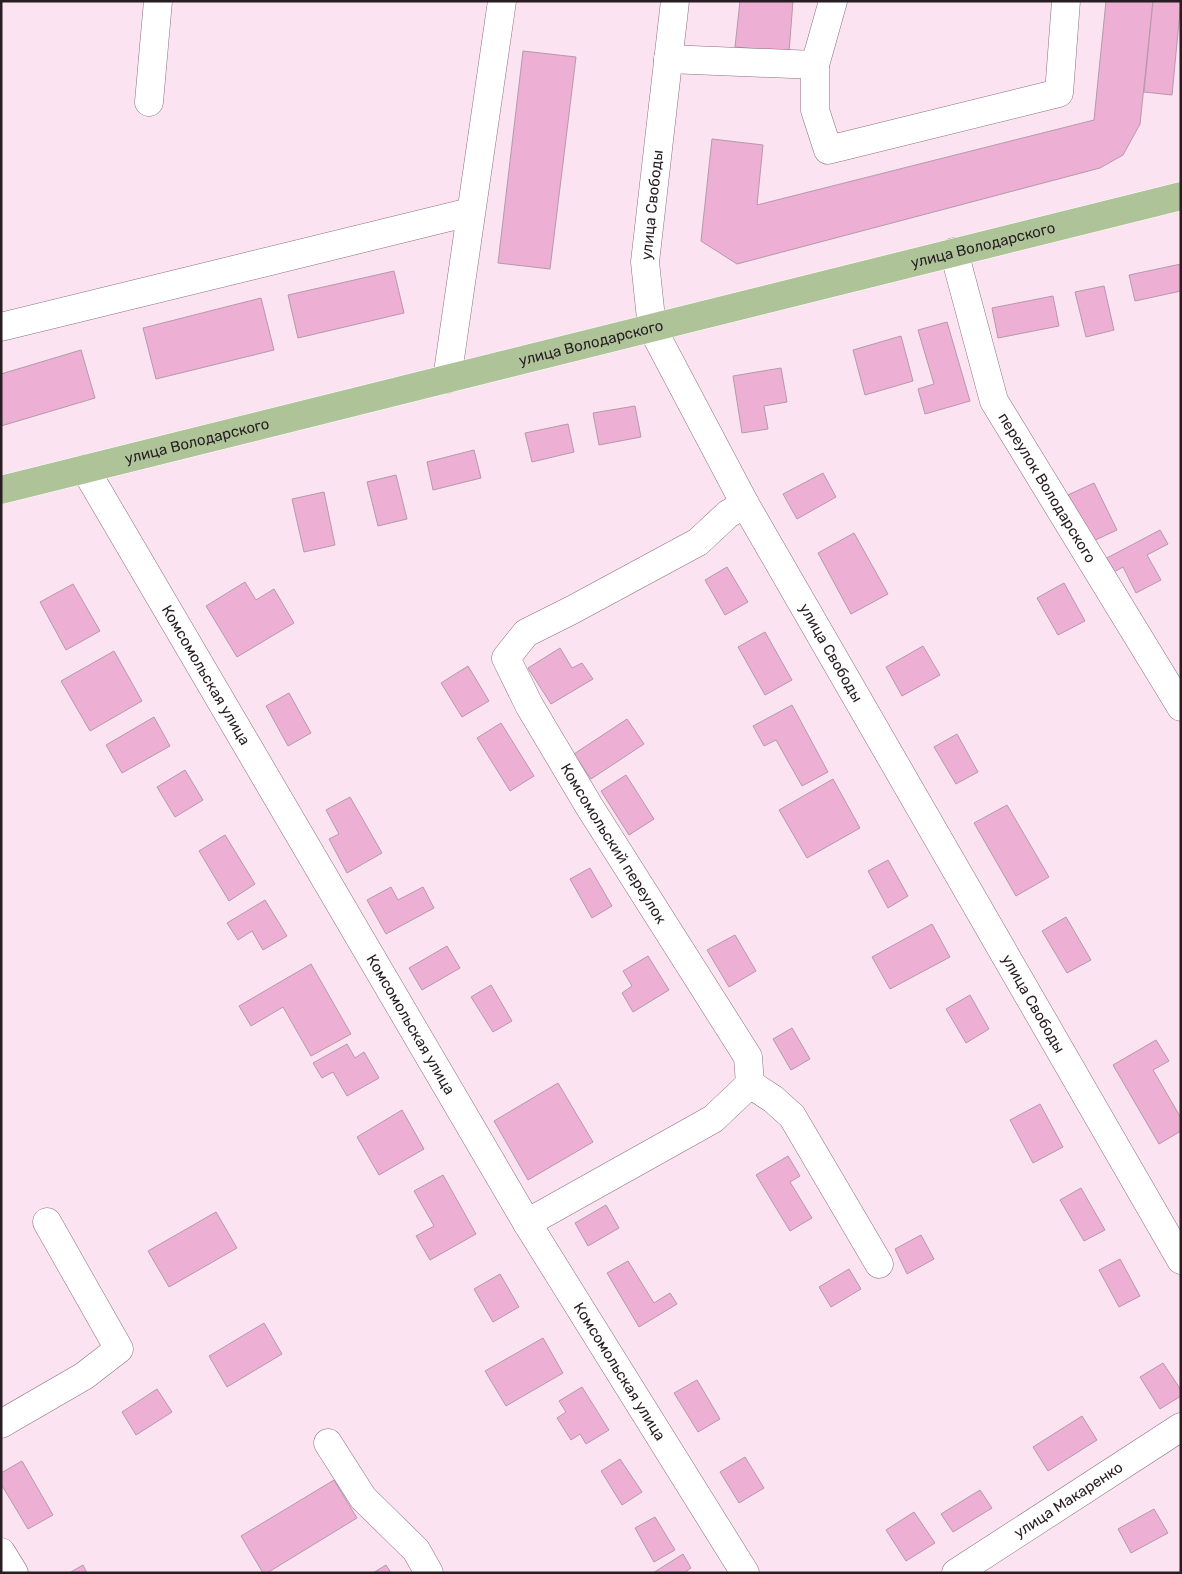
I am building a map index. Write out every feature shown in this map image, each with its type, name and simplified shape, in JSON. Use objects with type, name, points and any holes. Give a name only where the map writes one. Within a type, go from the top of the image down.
[{"type":"main road","name":"улица Володарского","points":[[1,490],[1181,196]]},
{"type":"street","points":[[149,102],[158,1]]},
{"type":"street","points":[[446,379],[502,1]]},
{"type":"street","name":"улица Свободы","points":[[675,1],[645,262],[652,328],[746,504],[1181,1260]]},
{"type":"street","points":[[833,1],[815,65],[815,110],[828,150],[1059,93],[1066,1]]},
{"type":"street","points":[[668,59],[815,65]]},
{"type":"street","points":[[1,327],[470,212]]},
{"type":"street","name":"переулок Володарского","points":[[954,252],[994,402],[1181,707]]},
{"type":"street","name":"Комсомольская улица","points":[[86,469],[527,1224],[745,1573]]},
{"type":"street","name":"Комсомольский переулок","points":[[746,504],[728,514],[698,542],[526,633],[506,658],[529,705],[589,806],[748,1058],[750,1084]]},
{"type":"street","points":[[527,1224],[713,1119],[750,1084],[792,1116],[879,1264]]},
{"type":"street","points":[[1,1424],[84,1376],[119,1350],[47,1222]]},
{"type":"street","name":"улица Макаренко","points":[[956,1573],[1181,1427]]},
{"type":"street","points":[[328,1443],[363,1498],[416,1550],[429,1573]]},
{"type":"street","points":[[1,1552],[14,1573]]},
{"type":"building","points":[[740,1],[793,1],[789,52],[735,47]]},
{"type":"building","points":[[1106,1],[1153,1],[1140,124],[1123,155],[1100,168],[737,264],[701,241],[712,139],[763,145],[757,205],[1094,120]]},
{"type":"building","points":[[1153,1],[1181,1],[1172,95],[1144,92]]},
{"type":"building","points":[[523,51],[576,57],[550,269],[498,263]]},
{"type":"building","points":[[1181,264],[1181,291],[1135,301],[1129,275]]},
{"type":"building","points":[[394,271],[404,313],[298,338],[288,295]]},
{"type":"building","points":[[1104,286],[1114,330],[1086,337],[1075,292]]},
{"type":"building","points":[[1053,296],[1059,326],[998,338],[992,308]]},
{"type":"building","points":[[261,298],[274,350],[156,379],[143,328]]},
{"type":"building","points":[[947,322],[970,401],[925,414],[918,389],[934,384],[918,330]]},
{"type":"building","points":[[901,336],[913,381],[865,395],[853,350]]},
{"type":"building","points":[[81,350],[95,398],[1,426],[1,374]]},
{"type":"building","points":[[781,368],[787,402],[764,406],[768,429],[742,433],[733,376]]},
{"type":"building","points":[[635,406],[641,437],[599,445],[593,413]]},
{"type":"building","points":[[568,424],[574,452],[532,462],[525,433]]},
{"type":"building","points":[[474,450],[481,478],[433,490],[427,462]]},
{"type":"building","points":[[823,473],[836,497],[797,519],[783,494]]},
{"type":"building","points":[[396,475],[407,519],[378,526],[367,482]]},
{"type":"building","points":[[1094,483],[1117,530],[1091,542],[1068,495]]},
{"type":"building","points":[[324,492],[335,545],[304,552],[292,499]]},
{"type":"building","points":[[1160,530],[1168,544],[1147,555],[1161,580],[1136,593],[1123,567],[1112,573],[1105,559]]},
{"type":"building","points":[[854,533],[888,594],[851,614],[818,553]]},
{"type":"building","points":[[727,567],[748,602],[725,615],[705,580]]},
{"type":"building","points":[[245,582],[256,600],[274,589],[294,623],[237,657],[206,606]]},
{"type":"building","points":[[1064,583],[1085,621],[1058,635],[1037,598]]},
{"type":"building","points":[[73,584],[100,631],[66,650],[40,602]]},
{"type":"building","points":[[765,632],[792,680],[765,695],[738,647]]},
{"type":"building","points":[[923,646],[940,675],[902,696],[886,667]]},
{"type":"building","points":[[560,648],[572,668],[582,663],[593,679],[551,704],[528,668]]},
{"type":"building","points":[[114,651],[142,701],[90,731],[61,681]]},
{"type":"building","points":[[468,666],[489,701],[462,717],[441,683]]},
{"type":"building","points":[[289,693],[311,733],[288,746],[266,706]]},
{"type":"building","points":[[792,705],[828,772],[802,786],[776,740],[764,746],[753,726]]},
{"type":"building","points":[[154,717],[170,746],[122,773],[106,745]]},
{"type":"building","points":[[627,719],[644,744],[591,779],[574,754]]},
{"type":"building","points":[[501,723],[534,776],[510,791],[477,738]]},
{"type":"building","points":[[957,734],[978,772],[956,784],[934,747]]},
{"type":"building","points":[[185,770],[203,800],[175,817],[157,787]]},
{"type":"building","points":[[626,775],[654,819],[629,835],[601,791]]},
{"type":"building","points":[[833,779],[860,828],[807,858],[779,810]]},
{"type":"building","points":[[350,797],[382,853],[347,873],[329,839],[339,834],[326,810]]},
{"type":"building","points":[[1007,805],[1049,877],[1016,896],[974,823]]},
{"type":"building","points":[[225,835],[255,884],[229,901],[199,851]]},
{"type":"building","points":[[888,860],[908,896],[888,908],[868,871]]},
{"type":"building","points":[[590,868],[612,906],[592,918],[570,879]]},
{"type":"building","points":[[391,887],[398,900],[423,887],[434,908],[386,934],[367,900]]},
{"type":"building","points":[[265,900],[287,936],[263,950],[252,931],[238,940],[227,923]]},
{"type":"building","points":[[1066,917],[1091,960],[1067,973],[1042,931]]},
{"type":"building","points":[[932,924],[950,957],[890,989],[872,957]]},
{"type":"building","points":[[735,935],[756,971],[729,987],[707,950]]},
{"type":"building","points":[[447,946],[460,968],[422,990],[409,968]]},
{"type":"building","points":[[648,956],[669,990],[633,1012],[622,993],[632,986],[623,971]]},
{"type":"building","points":[[311,964],[351,1034],[311,1056],[283,1007],[251,1026],[239,1006]]},
{"type":"building","points":[[491,985],[512,1021],[493,1032],[471,997]]},
{"type":"building","points":[[970,995],[989,1029],[966,1043],[946,1009]]},
{"type":"building","points":[[792,1028],[810,1059],[791,1070],[773,1039]]},
{"type":"building","points":[[1156,1040],[1169,1061],[1153,1070],[1181,1118],[1181,1131],[1159,1144],[1113,1065]]},
{"type":"building","points":[[347,1044],[355,1058],[364,1052],[379,1078],[347,1096],[333,1072],[322,1078],[313,1063]]},
{"type":"building","points":[[558,1083],[593,1142],[528,1180],[494,1121]]},
{"type":"building","points":[[1040,1104],[1063,1147],[1033,1163],[1010,1120]]},
{"type":"building","points":[[402,1110],[424,1149],[379,1175],[357,1137]]},
{"type":"building","points":[[788,1156],[800,1176],[790,1182],[812,1218],[790,1231],[756,1175]]},
{"type":"building","points":[[443,1175],[476,1234],[430,1260],[416,1236],[434,1226],[414,1191]]},
{"type":"building","points":[[1081,1188],[1105,1230],[1084,1241],[1060,1200]]},
{"type":"building","points":[[606,1205],[619,1228],[588,1246],[575,1223]]},
{"type":"building","points":[[216,1212],[237,1248],[169,1287],[148,1251]]},
{"type":"building","points":[[921,1235],[934,1259],[907,1274],[895,1249]]},
{"type":"building","points":[[1120,1259],[1140,1296],[1119,1307],[1099,1270]]},
{"type":"building","points":[[628,1261],[654,1303],[670,1293],[677,1304],[639,1327],[607,1273]]},
{"type":"building","points":[[849,1269],[861,1289],[831,1307],[819,1287]]},
{"type":"building","points":[[500,1274],[519,1307],[493,1322],[474,1289]]},
{"type":"building","points":[[264,1323],[282,1354],[227,1387],[209,1356]]},
{"type":"building","points":[[543,1338],[563,1373],[506,1406],[485,1371]]},
{"type":"building","points":[[1163,1363],[1181,1390],[1181,1396],[1160,1409],[1140,1377]]},
{"type":"building","points":[[697,1380],[720,1419],[698,1432],[674,1393]]},
{"type":"building","points":[[582,1387],[609,1430],[586,1444],[580,1434],[571,1440],[557,1418],[566,1412],[559,1401]]},
{"type":"building","points":[[157,1389],[172,1412],[136,1435],[122,1412]]},
{"type":"building","points":[[1082,1416],[1097,1440],[1048,1471],[1033,1447]]},
{"type":"building","points":[[745,1457],[764,1488],[739,1503],[720,1472]]},
{"type":"building","points":[[620,1459],[642,1492],[622,1505],[601,1471]]},
{"type":"building","points":[[22,1461],[53,1515],[28,1529],[1,1484],[1,1473]]},
{"type":"building","points":[[334,1480],[357,1518],[267,1573],[263,1573],[241,1536]]},
{"type":"building","points":[[980,1490],[992,1508],[953,1532],[941,1514]]},
{"type":"building","points":[[1154,1509],[1168,1533],[1131,1553],[1118,1529]]},
{"type":"building","points":[[914,1512],[935,1543],[906,1561],[886,1530]]},
{"type":"building","points":[[655,1517],[675,1550],[654,1562],[635,1528]]},
{"type":"building","points":[[683,1554],[691,1568],[684,1573],[653,1573]]},
{"type":"building","points":[[83,1565],[87,1573],[69,1573]]},
{"type":"building","points":[[386,1565],[391,1573],[373,1573]]}]
